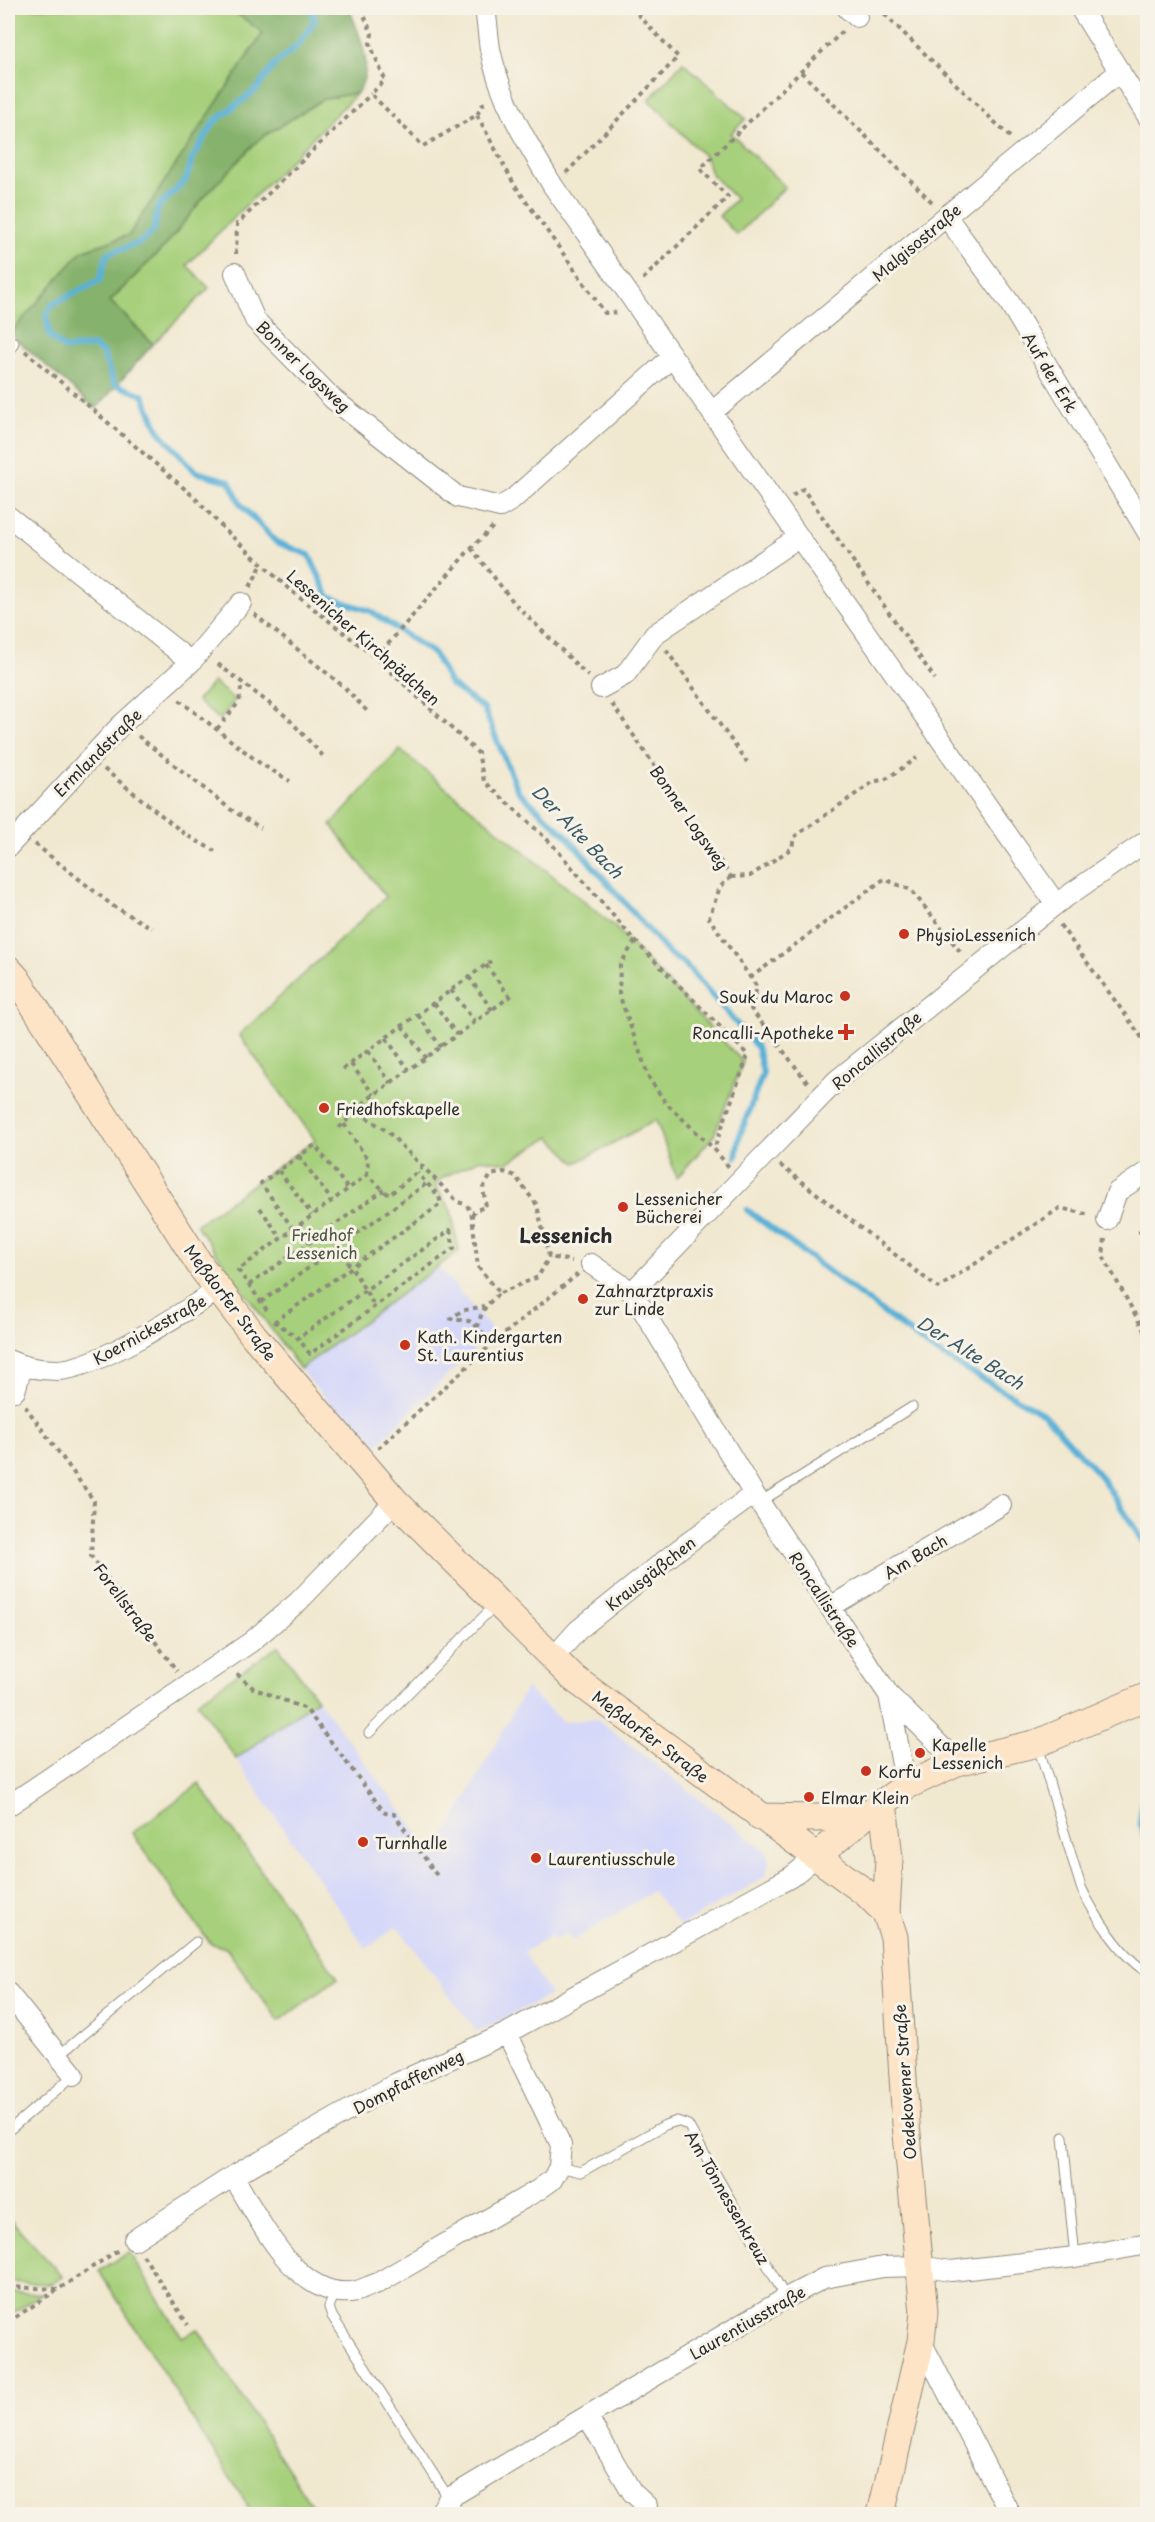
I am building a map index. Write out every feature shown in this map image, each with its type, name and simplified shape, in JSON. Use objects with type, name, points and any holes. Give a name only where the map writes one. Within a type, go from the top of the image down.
[{"type":"street","points":[[485,8],[490,50],[504,96],[521,134],[553,186],[639,312],[712,412],[1056,904]]},
{"type":"street","points":[[1080,8],[1148,117]]},
{"type":"street","name":"Malgisostraße","points":[[712,412],[1120,71]]},
{"type":"street","name":"Auf der Erk","points":[[946,216],[1009,302],[1148,533]]},
{"type":"street","name":"Bonner Logsweg","points":[[235,273],[255,320],[333,399],[458,497],[500,507]]},
{"type":"street","points":[[500,507],[512,500],[671,357]]},
{"type":"street","points":[[8,516],[191,662]]},
{"type":"street","points":[[601,688],[625,675],[655,634],[799,537]]},
{"type":"street","name":"Ermlandstraße","points":[[8,847],[89,757],[191,662],[241,603]]},
{"type":"street","name":"Roncallistraße","points":[[632,1292],[738,1179],[837,1080],[1056,904],[1148,840]]},
{"type":"street","name":"Meßdorfer Straße","points":[[8,969],[17,979],[202,1268],[254,1336],[395,1501],[572,1677],[760,1817],[817,1856]]},
{"type":"street","points":[[1107,1220],[1117,1192],[1148,1170]]},
{"type":"street","name":"Roncallistraße","points":[[591,1264],[632,1292],[757,1498],[889,1695],[957,1762]]},
{"type":"street","name":"Koernickestraße","points":[[15,1363],[59,1370],[91,1363],[219,1289]]},
{"type":"street","points":[[11,1394],[15,1363]]},
{"type":"street","name":"Krausgäßchen","points":[[552,1659],[578,1630],[678,1550],[757,1498]]},
{"type":"street","points":[[8,1806],[251,1642],[299,1601],[395,1501]]},
{"type":"street","name":"Am Bach","points":[[830,1606],[1001,1505]]},
{"type":"street","name":"Roncallistraße","points":[[889,1695],[906,1786]]},
{"type":"street","points":[[817,1856],[874,1808],[906,1786],[957,1762],[1038,1743],[1148,1696]]},
{"type":"street","points":[[760,1817],[817,1818],[874,1808]]},
{"type":"street","points":[[874,1808],[889,1859],[885,1913]]},
{"type":"street","name":"Oedekovener Straße","points":[[817,1856],[866,1893],[885,1913],[894,1937],[906,2124],[924,2312],[921,2341],[881,2514]]},
{"type":"street","name":"Dompfaffenweg","points":[[134,2240],[233,2176],[397,2083],[507,2033],[790,1877],[817,1856]]},
{"type":"street","points":[[8,1993],[74,2075]]},
{"type":"street","points":[[233,2176],[284,2259],[309,2281],[336,2290],[355,2291],[378,2283],[538,2190],[552,2180],[559,2167],[561,2145],[507,2033]]},
{"type":"street","name":"Laurentiusstraße","points":[[449,2509],[587,2416],[786,2298],[824,2278],[883,2267],[919,2266],[951,2271],[1075,2256],[1148,2244]]},
{"type":"street","points":[[921,2341],[1010,2514]]},
{"type":"street","points":[[587,2416],[632,2492],[647,2506]]},
{"type":"lane","points":[[8,356],[14,342]]},
{"type":"lane","points":[[757,1498],[912,1407]]},
{"type":"lane","points":[[369,1733],[497,1604]]},
{"type":"lane","points":[[1038,1743],[1081,1887],[1088,1903],[1104,1927],[1139,1968],[1148,1972]]},
{"type":"lane","points":[[58,2056],[196,1942]]},
{"type":"lane","points":[[8,2132],[74,2075]]},
{"type":"lane","name":"Am Tönnessenkreuz","points":[[559,2167],[581,2172],[665,2125],[677,2121],[688,2126],[786,2298]]},
{"type":"lane","points":[[1063,2138],[1075,2256]]},
{"type":"lane","name":"Laurentiusstraße","points":[[336,2290],[329,2307],[332,2316],[386,2400],[449,2509]]},
{"type":"path","points":[[235,273],[237,224],[385,80],[370,44],[372,34],[361,8]]},
{"type":"path","points":[[553,186],[678,57],[632,8]]},
{"type":"path","points":[[878,8],[1024,151]]},
{"type":"path","points":[[627,294],[728,197],[700,169],[801,72],[852,12]]},
{"type":"path","points":[[801,72],[946,216]]},
{"type":"path","points":[[371,94],[423,146],[477,115],[483,104],[504,96]]},
{"type":"path","points":[[477,115],[514,184],[604,313],[639,312]]},
{"type":"path","name":"Lessenicher Kirchpädchen","points":[[14,342],[193,496],[308,606],[376,658],[478,753],[484,781],[551,843],[635,941],[748,1055],[714,1149]]},
{"type":"path","points":[[777,506],[803,489],[935,679]]},
{"type":"path","points":[[376,658],[471,549],[495,527],[500,507]]},
{"type":"path","name":"Bonner Logsweg","points":[[471,549],[515,604],[601,688],[731,876],[750,876],[792,848],[794,837],[873,782],[886,779],[917,758]]},
{"type":"path","points":[[262,564],[241,603],[344,687],[368,712]]},
{"type":"path","points":[[655,634],[747,762]]},
{"type":"path","points":[[218,664],[287,717],[324,757]]},
{"type":"path","points":[[217,729],[238,702],[242,682]]},
{"type":"path","points":[[179,700],[261,764],[290,781]]},
{"type":"path","points":[[138,736],[230,809],[261,828]]},
{"type":"path","points":[[89,757],[186,835],[215,851]]},
{"type":"path","points":[[32,842],[112,906],[152,928]]},
{"type":"path","points":[[731,876],[720,887],[709,918],[757,987],[752,1009],[820,1098]]},
{"type":"path","points":[[750,978],[884,879],[911,890],[975,970]]},
{"type":"path","points":[[1056,904],[1059,925],[1148,1047]]},
{"type":"path","points":[[635,941],[620,965],[619,994],[649,1078],[665,1102],[714,1149],[738,1179]]},
{"type":"path","points":[[343,1069],[491,961]]},
{"type":"path","points":[[486,965],[510,997]]},
{"type":"path","points":[[469,977],[492,1010]]},
{"type":"path","points":[[451,990],[475,1022]]},
{"type":"path","points":[[339,1128],[374,1095],[515,993]]},
{"type":"path","points":[[434,1003],[458,1035]]},
{"type":"path","points":[[418,1015],[441,1047]]},
{"type":"path","points":[[402,1026],[426,1058]]},
{"type":"path","points":[[386,1038],[410,1070]]},
{"type":"path","points":[[368,1051],[391,1083]]},
{"type":"path","points":[[351,1064],[374,1095]]},
{"type":"path","points":[[357,1111],[388,1132],[458,1202],[467,1205],[472,1216],[478,1267],[500,1293]]},
{"type":"path","points":[[298,1338],[450,1230],[454,1248],[310,1354],[298,1338],[274,1322],[238,1270],[367,1175],[368,1160],[344,1124]]},
{"type":"path","points":[[293,1229],[261,1183],[315,1145],[348,1189]]},
{"type":"path","points":[[765,1154],[938,1288],[1060,1208],[1107,1220],[1103,1256],[1148,1338]]},
{"type":"path","points":[[299,1156],[332,1201]]},
{"type":"path","points":[[367,1175],[389,1195],[422,1168]]},
{"type":"path","points":[[279,1171],[312,1215]]},
{"type":"path","points":[[472,1216],[475,1210],[486,1207],[483,1188],[491,1175],[504,1172],[515,1176],[537,1205],[549,1257],[538,1277],[500,1293],[484,1306],[461,1311],[451,1319],[469,1321],[478,1327],[492,1344]]},
{"type":"path","points":[[266,1325],[274,1322],[441,1204],[439,1196],[417,1173]]},
{"type":"path","points":[[261,1302],[427,1184]]},
{"type":"path","points":[[249,1285],[384,1190]]},
{"type":"path","points":[[260,1208],[280,1238]]},
{"type":"path","points":[[1138,1232],[1148,1230]]},
{"type":"path","points":[[325,1233],[352,1268],[375,1306]]},
{"type":"path","points":[[549,1257],[591,1264]]},
{"type":"path","points":[[362,1463],[492,1344],[591,1264]]},
{"type":"path","points":[[478,1327],[484,1306]]},
{"type":"path","name":"Forellstraße","points":[[11,1394],[94,1501],[91,1556],[189,1686]]},
{"type":"path","points":[[223,1662],[253,1688],[306,1709],[385,1813],[394,1814],[438,1876]]},
{"type":"path","points":[[8,2322],[134,2240],[188,2325]]},
{"type":"path","points":[[8,2287],[58,2289]]},
{"type":"shaded area","name":"Kath. Kindergarten St. Laurentius","points":[[439,1267],[493,1331],[370,1451],[300,1369]]},
{"type":"shaded area","name":"Laurentiusschule","points":[[526,1688],[563,1722],[597,1719],[766,1851],[770,1860],[765,1877],[680,1926],[653,1891],[572,1941],[567,1933],[554,1940],[551,1935],[524,1952],[550,1995],[477,2032],[397,1926],[366,1949],[236,1759],[317,1699],[435,1855]]},
{"type":"green space","points":[[8,8],[232,8],[265,31],[129,235],[82,251],[8,337]]},
{"type":"green space","points":[[229,8],[349,8],[364,51],[363,83],[357,93],[323,99],[259,139],[205,196],[166,245],[110,301],[153,344],[96,409],[10,334],[82,251],[129,235],[263,33]]},
{"type":"green space","points":[[683,62],[746,119],[731,133],[785,187],[737,235],[719,216],[736,199],[711,174],[706,158],[649,100]]},
{"type":"green space","points":[[357,93],[187,265],[209,288],[153,344],[110,301],[166,245],[205,196],[259,139],[323,99]]},
{"type":"green space","points":[[213,682],[235,700],[220,720],[197,701]]},
{"type":"green space","name":"Friedhof Lessenich","points":[[400,750],[615,927],[743,1062],[714,1135],[677,1178],[656,1120],[576,1163],[550,1137],[507,1163],[480,1159],[442,1178],[435,1185],[451,1210],[459,1251],[300,1369],[196,1225],[315,1140],[239,1035],[386,897],[331,825]]},
{"type":"green space","points":[[278,1646],[317,1699],[236,1759],[197,1702]]},
{"type":"green space","points":[[199,1784],[338,1978],[279,2021],[226,1948],[210,1943],[132,1833]]},
{"type":"green space","points":[[8,2217],[63,2277],[51,2284],[8,2282]]},
{"type":"green space","points":[[129,2252],[182,2337],[198,2329],[317,2514],[253,2514],[99,2271]]},
{"type":"green space","points":[[8,2292],[42,2294],[8,2316]]},
{"type":"waterway","name":"Der Alte Bach","points":[[252,8],[262,11],[275,8]]},
{"type":"waterway","name":"Der Alte Bach","points":[[304,8],[310,10],[315,20],[297,46],[275,64],[257,89],[215,121],[192,159],[186,180],[158,207],[154,230],[141,242],[107,254],[100,280],[53,304],[46,315],[50,337],[65,349],[93,346],[103,353],[114,384],[143,395],[159,431],[196,472],[229,481],[241,505],[276,542],[309,555],[329,597],[370,611],[434,654],[450,684],[484,709],[518,791],[566,835],[670,955],[683,962],[757,1047],[763,1073],[739,1138],[736,1157]]},
{"type":"waterway","name":"Der Alte Bach","points":[[747,1210],[933,1350],[1045,1415],[1101,1477],[1148,1548]]},
{"type":"waterway","name":"Der Alte Bach","points":[[1148,1766],[1140,1822],[1148,1847]]},
{"type":"place","name":"PhysioLessenich","points":[[904,934]]},
{"type":"place","name":"Souk du Maroc","points":[[845,996]]},
{"type":"place","name":"Roncalli-Apotheke","points":[[846,1032]]},
{"type":"place","name":"Friedhofskapelle","points":[[324,1108]]},
{"type":"place","name":"Lessenicher Bücherei","points":[[623,1207]]},
{"type":"place","name":"Zahnarztpraxis zur Linde","points":[[583,1299]]},
{"type":"place","name":"Kath. Kindergarten St. Laurentius","points":[[405,1345]]},
{"type":"place","name":"Kapelle Lessenich","points":[[920,1753]]},
{"type":"place","name":"Korfu","points":[[866,1771]]},
{"type":"place","name":"Elmar Klein","points":[[809,1797]]},
{"type":"place","name":"Turnhalle","points":[[363,1842]]},
{"type":"place","name":"Laurentiusschule","points":[[536,1858]]},
{"type":"district","name":"Lessenich","points":[[566,1235]]}]
